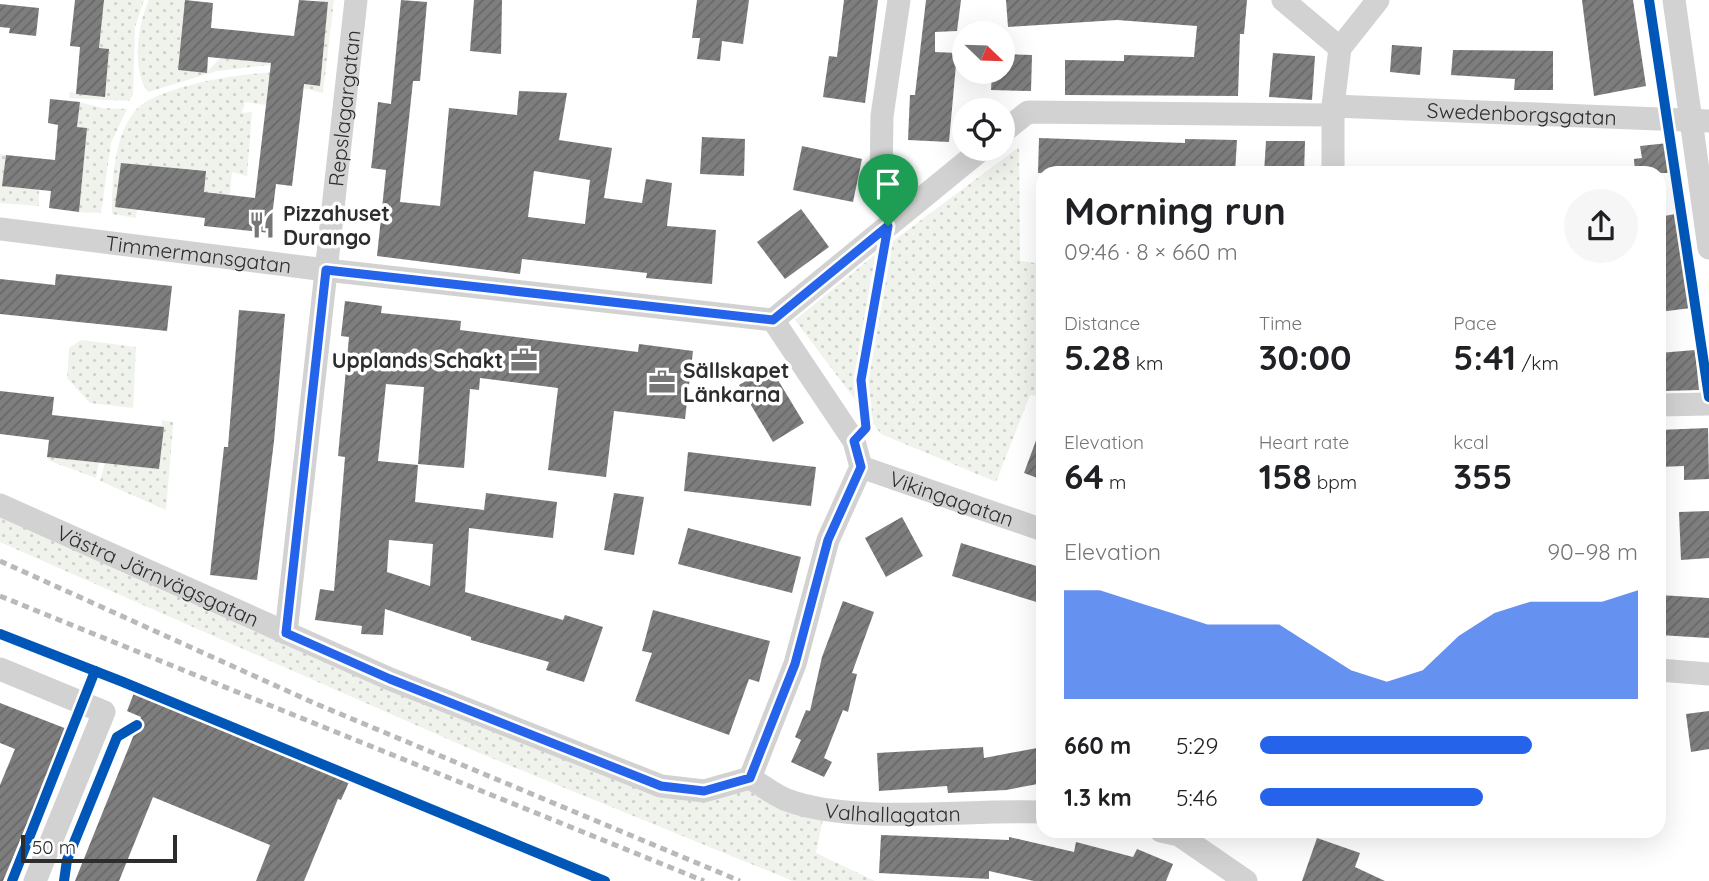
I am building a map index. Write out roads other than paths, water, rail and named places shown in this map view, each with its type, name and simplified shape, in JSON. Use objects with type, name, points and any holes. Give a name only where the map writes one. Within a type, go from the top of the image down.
[{"type":"street","name":"Repslagargatan","points":[[286,633],[356,0]]},
{"type":"street","points":[[899,0],[882,116],[881,180],[905,211]]},
{"type":"street","points":[[1283,0],[1340,48]]},
{"type":"street","points":[[1332,166],[1333,111],[1340,48],[1378,0]]},
{"type":"street","points":[[1674,0],[1699,120],[1709,248]]},
{"type":"street","name":"Swedenborgsgatan","points":[[1015,122],[1028,112],[1333,111],[1699,120]]},
{"type":"street","points":[[750,778],[795,664],[828,540],[861,467],[854,441],[773,320],[967,161]]},
{"type":"street","name":"Timmermansgatan","points":[[0,229],[326,270],[773,320]]},
{"type":"street","points":[[1666,405],[1709,404]]},
{"type":"street","name":"Vikingagatan","points":[[861,467],[1036,528]]},
{"type":"street","name":"Västra Järnvägsgatan","points":[[0,505],[390,679],[661,786],[704,791],[750,778]]},
{"type":"street","points":[[0,668],[104,712],[34,881]]},
{"type":"street","points":[[1666,671],[1709,674]]},
{"type":"street","name":"Valhallagatan","points":[[750,778],[786,800],[829,810],[1036,812]]},
{"type":"street","points":[[1181,838],[1245,881]]},
{"type":"railway","points":[[0,561],[314,703],[740,881]]},
{"type":"railway","points":[[0,596],[704,881]]},
{"type":"place","name":"Pizzahuset Durango","points":[[262,225]]},
{"type":"place","name":"Upplands Schakt","points":[[524,360]]},
{"type":"place","name":"Sällskapet Länkarna","points":[[662,382]]}]
